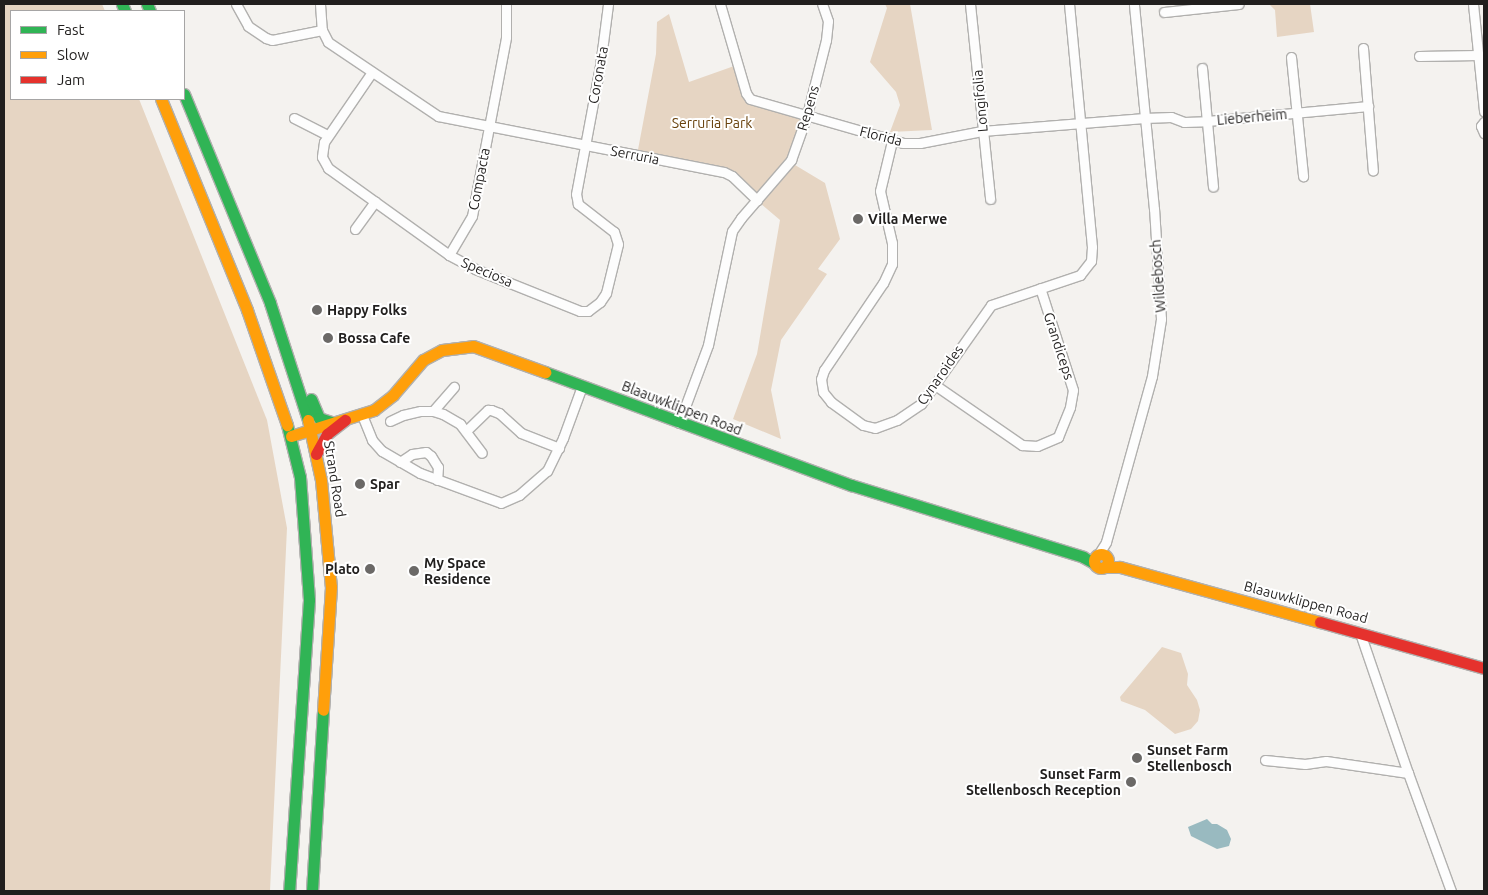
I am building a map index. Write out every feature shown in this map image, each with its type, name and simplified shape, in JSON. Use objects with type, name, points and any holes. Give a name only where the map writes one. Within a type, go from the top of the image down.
[{"type":"main road","name":"Strand Road","points":[[185,96],[270,303],[312,431],[316,454],[328,531],[331,587],[312,891]]},
{"type":"main road","points":[[161,100],[247,310],[291,436],[300,478],[309,600],[290,891]]},
{"type":"main road","name":"Blaauwklippen Road","points":[[291,436],[312,431],[374,410],[393,395],[423,360],[436,352],[454,347],[482,348],[679,423],[851,485],[971,524],[1083,557],[1101,559],[1120,567],[1484,668]]},
{"type":"main road","points":[[287,355],[300,370],[316,414],[323,421],[339,421]]},
{"type":"main road","points":[[316,454],[327,434],[339,421]]},
{"type":"street","points":[[236,4],[248,26],[272,40],[322,30],[320,4]]},
{"type":"street","points":[[488,127],[506,36],[506,4]]},
{"type":"street","name":"Coronata","points":[[586,146],[608,4]]},
{"type":"street","name":"Florida","points":[[720,4],[746,92],[750,99],[892,140],[920,144],[982,130],[1144,118]]},
{"type":"street","name":"Repens","points":[[757,200],[789,165],[806,116],[828,29],[822,4]]},
{"type":"street","name":"Longifolia","points":[[970,4],[990,199]]},
{"type":"street","points":[[1069,4],[1080,124]]},
{"type":"street","name":"Wildebosch","points":[[1101,559],[1152,376],[1160,336],[1161,301],[1134,4]]},
{"type":"street","points":[[1164,12],[1189,6],[1239,4]]},
{"type":"street","points":[[1473,4],[1484,111]]},
{"type":"street","name":"Serruria","points":[[322,30],[328,42],[438,116],[724,172],[732,176],[757,200]]},
{"type":"street","points":[[1363,48],[1373,171]]},
{"type":"street","points":[[1419,56],[1478,54]]},
{"type":"street","name":"Lieberheim","points":[[1291,57],[1303,176]]},
{"type":"street","name":"Lieberheim","points":[[1202,68],[1214,186]]},
{"type":"street","name":"Speciosa","points":[[372,72],[328,135],[322,157],[328,168],[449,255],[475,268],[580,311],[594,308],[606,293],[618,244],[614,232],[582,208],[576,199],[586,146]]},
{"type":"street","name":"Lieberheim","points":[[1144,118],[1171,117],[1188,122],[1208,121],[1368,106]]},
{"type":"street","points":[[294,118],[328,135]]},
{"type":"street","points":[[1484,122],[1481,126],[1484,133]]},
{"type":"street","name":"Cynaroides","points":[[892,140],[880,191],[892,242],[892,264],[883,283],[824,370],[821,379],[823,392],[831,402],[863,425],[875,428],[887,425],[917,409],[991,305],[1080,275],[1091,261],[1092,247],[1080,124]]},
{"type":"street","name":"Compacta","points":[[449,255],[472,216],[488,127]]},
{"type":"street","points":[[679,423],[708,345],[730,237],[735,225],[757,200]]},
{"type":"street","points":[[355,228],[375,201]]},
{"type":"street","name":"Grandiceps","points":[[935,385],[1022,445],[1037,446],[1058,438],[1068,415],[1073,390],[1040,288]]},
{"type":"street","points":[[433,411],[454,386]]},
{"type":"street","points":[[362,415],[376,447],[400,462],[437,480],[496,502],[506,502],[519,495],[547,470],[559,448],[582,386]]},
{"type":"street","points":[[467,430],[488,410],[492,410],[499,413],[521,433],[559,448]]},
{"type":"street","points":[[390,421],[412,412],[433,411],[452,418],[467,430],[482,453]]},
{"type":"street","points":[[400,462],[412,454],[426,452],[432,456],[438,467],[437,480]]},
{"type":"street","points":[[1360,633],[1408,774],[1451,891]]},
{"type":"street","points":[[1265,760],[1305,764],[1326,761],[1408,774]]},
{"type":"green space","points":[[4,4],[102,4],[105,10],[10,10],[10,100],[139,100],[267,420],[287,528],[270,891],[4,891]]},
{"type":"green space","points":[[885,4],[910,4],[932,130],[890,132],[900,105],[896,92],[870,62],[887,8]]},
{"type":"green space","points":[[1269,4],[1310,4],[1314,32],[1277,37],[1275,10]]},
{"type":"green space","name":"Serruria Park","points":[[669,14],[689,82],[737,65],[751,99],[807,115],[791,160],[757,200],[732,176],[637,155],[656,54],[657,22]]},
{"type":"green space","points":[[795,165],[825,183],[840,239],[818,269],[827,274],[781,340],[771,390],[781,439],[733,419],[757,354],[780,220],[760,203]]},
{"type":"green space","points":[[1162,647],[1181,653],[1188,674],[1187,685],[1197,700],[1200,710],[1198,721],[1191,729],[1175,734],[1145,710],[1121,701],[1120,697]]},
{"type":"water","points":[[1207,819],[1212,824],[1217,824],[1227,830],[1231,839],[1229,846],[1217,849],[1191,836],[1188,827]]},
{"type":"traffic: fast","points":[[122,4],[125,10]]},
{"type":"traffic: fast","points":[[147,4],[150,10]]},
{"type":"traffic: fast","points":[[185,96],[270,303],[308,420]]},
{"type":"traffic: fast","points":[[545,372],[851,485],[1083,557],[1094,563]]},
{"type":"traffic: fast","points":[[311,399],[319,418],[334,423]]},
{"type":"traffic: fast","points":[[287,425],[300,477],[309,600],[289,891]]},
{"type":"traffic: fast","points":[[312,891],[323,710]]},
{"type":"traffic: slow","points":[[161,100],[247,310],[287,425]]},
{"type":"traffic: slow","points":[[291,436],[374,410],[393,395],[423,360],[442,350],[473,346],[545,372]]},
{"type":"traffic: slow","points":[[308,420],[321,480],[331,587],[323,710]]},
{"type":"traffic: slow","points":[[1101,554],[1106,556],[1108,561],[1106,566],[1101,568],[1096,566],[1094,561],[1096,556],[1101,554]]},
{"type":"traffic: slow","points":[[1104,567],[1120,567],[1320,622]]},
{"type":"traffic: jam","points":[[316,454],[327,434],[345,420]]},
{"type":"traffic: jam","points":[[1320,622],[1484,668]]},
{"type":"place","name":"Villa Merwe","points":[[858,219]]},
{"type":"place","name":"Happy Folks","points":[[317,310]]},
{"type":"place","name":"Bossa Cafe","points":[[328,338]]},
{"type":"place","name":"Spar","points":[[360,484]]},
{"type":"place","name":"Plato","points":[[370,569]]},
{"type":"place","name":"My Space Residence","points":[[414,571]]},
{"type":"place","name":"Sunset Farm Stellenbosch","points":[[1137,758]]},
{"type":"place","name":"Sunset Farm Stellenbosch Reception","points":[[1131,782]]}]
